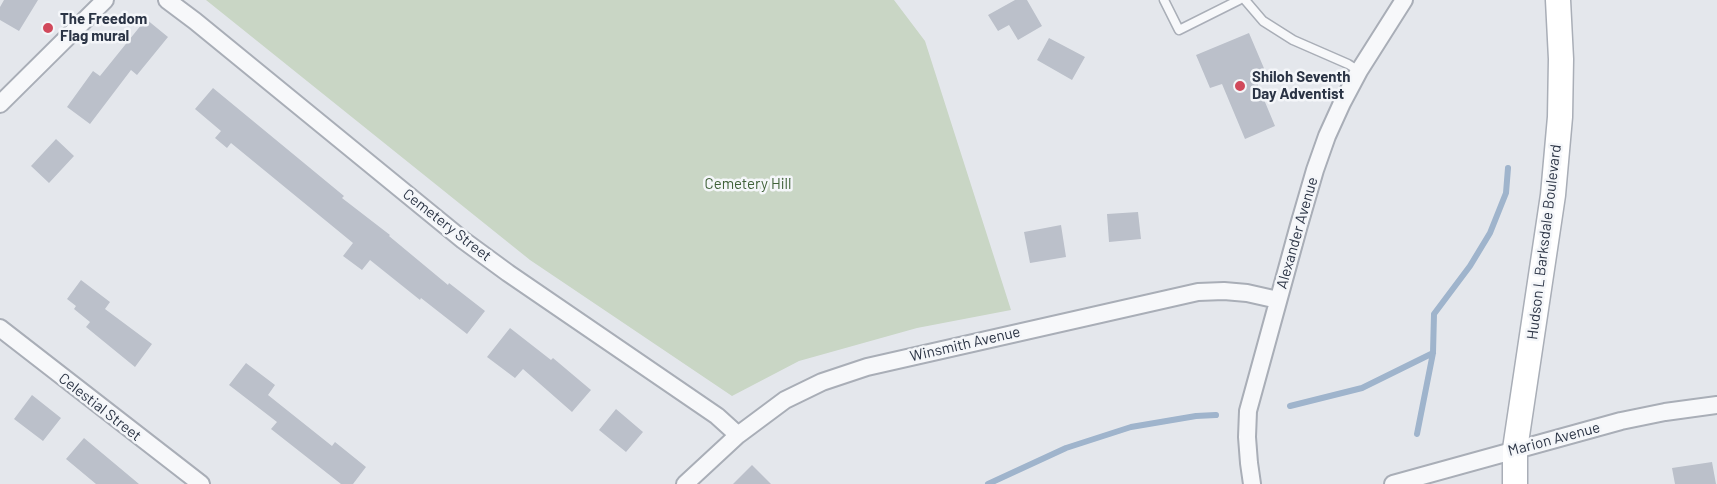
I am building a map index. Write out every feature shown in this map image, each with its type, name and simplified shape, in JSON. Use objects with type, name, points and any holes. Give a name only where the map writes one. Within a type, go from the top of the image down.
[{"type":"street","points":[[0,104],[105,0]]},
{"type":"street","name":"Cemetery Street","points":[[167,0],[463,240],[717,416],[738,435]]},
{"type":"street","name":"Alexander Avenue","points":[[1252,484],[1249,463],[1248,411],[1299,225],[1327,136],[1342,103],[1359,71],[1404,0]]},
{"type":"street","name":"Hudson L Barksdale Boulevard","points":[[1515,484],[1515,449],[1552,195],[1560,117],[1561,59],[1558,0]]},
{"type":"street","name":"Winsmith Avenue","points":[[685,484],[738,435],[786,400],[822,382],[867,367],[1198,292],[1247,293],[1278,300]]},
{"type":"street","name":"Celestial Street","points":[[0,328],[201,484]]},
{"type":"street","name":"Marion Avenue","points":[[1393,484],[1621,421],[1717,405]]},
{"type":"lane","points":[[1164,0],[1179,30],[1239,0]]},
{"type":"lane","points":[[1245,0],[1263,21],[1293,40],[1359,71]]},
{"type":"green space","name":"Cemetery Hill","points":[[206,0],[894,0],[925,41],[1011,310],[917,328],[799,361],[732,396],[530,260]]},
{"type":"building","points":[[4,0],[38,0],[19,31],[0,20],[0,7]]},
{"type":"building","points":[[1015,0],[1027,0],[1042,26],[1018,40],[1009,25],[998,31],[988,15]]},
{"type":"building","points":[[146,19],[168,37],[137,75],[131,70],[90,124],[67,107],[93,71],[100,76]]},
{"type":"building","name":"Shiloh Seventh Day Adventist","points":[[1249,33],[1266,73],[1255,78],[1275,126],[1245,139],[1222,84],[1210,88],[1196,55]]},
{"type":"building","points":[[1049,38],[1085,57],[1072,80],[1037,60]]},
{"type":"building","points":[[213,88],[448,285],[449,283],[485,311],[467,334],[370,260],[362,270],[343,256],[353,243],[231,143],[227,148],[215,138],[221,131],[195,109]]},
{"type":"building","points":[[56,139],[74,156],[49,183],[31,166]]},
{"type":"building","points":[[1138,212],[1141,239],[1109,242],[1107,214]]},
{"type":"building","points":[[1061,225],[1066,257],[1030,263],[1024,232]]},
{"type":"building","points":[[81,280],[110,302],[105,309],[152,344],[135,367],[86,327],[90,322],[74,309],[76,306],[67,299]]},
{"type":"building","points":[[510,328],[551,360],[553,358],[591,390],[572,412],[523,369],[515,378],[487,357]]},
{"type":"building","points":[[246,363],[275,385],[268,395],[332,446],[335,442],[366,467],[353,484],[341,484],[271,429],[277,422],[229,385]]},
{"type":"building","points":[[32,395],[61,418],[43,441],[14,419]]},
{"type":"building","points":[[616,409],[643,432],[626,452],[599,430]]},
{"type":"building","points":[[84,438],[139,484],[96,484],[66,459]]},
{"type":"building","points":[[1712,462],[1716,484],[1675,484],[1672,468]]},
{"type":"building","points":[[752,465],[771,484],[733,484]]},
{"type":"waterway","points":[[1417,434],[1433,353],[1434,314],[1470,266],[1490,233],[1506,193],[1508,168]]},
{"type":"waterway","points":[[1290,406],[1362,388],[1433,353]]},
{"type":"waterway","points":[[988,484],[1066,448],[1131,427],[1196,416],[1216,415]]},
{"type":"place","name":"The Freedom Flag mural","points":[[48,28]]},
{"type":"place","name":"Shiloh Seventh Day Adventist","points":[[1240,86]]}]
